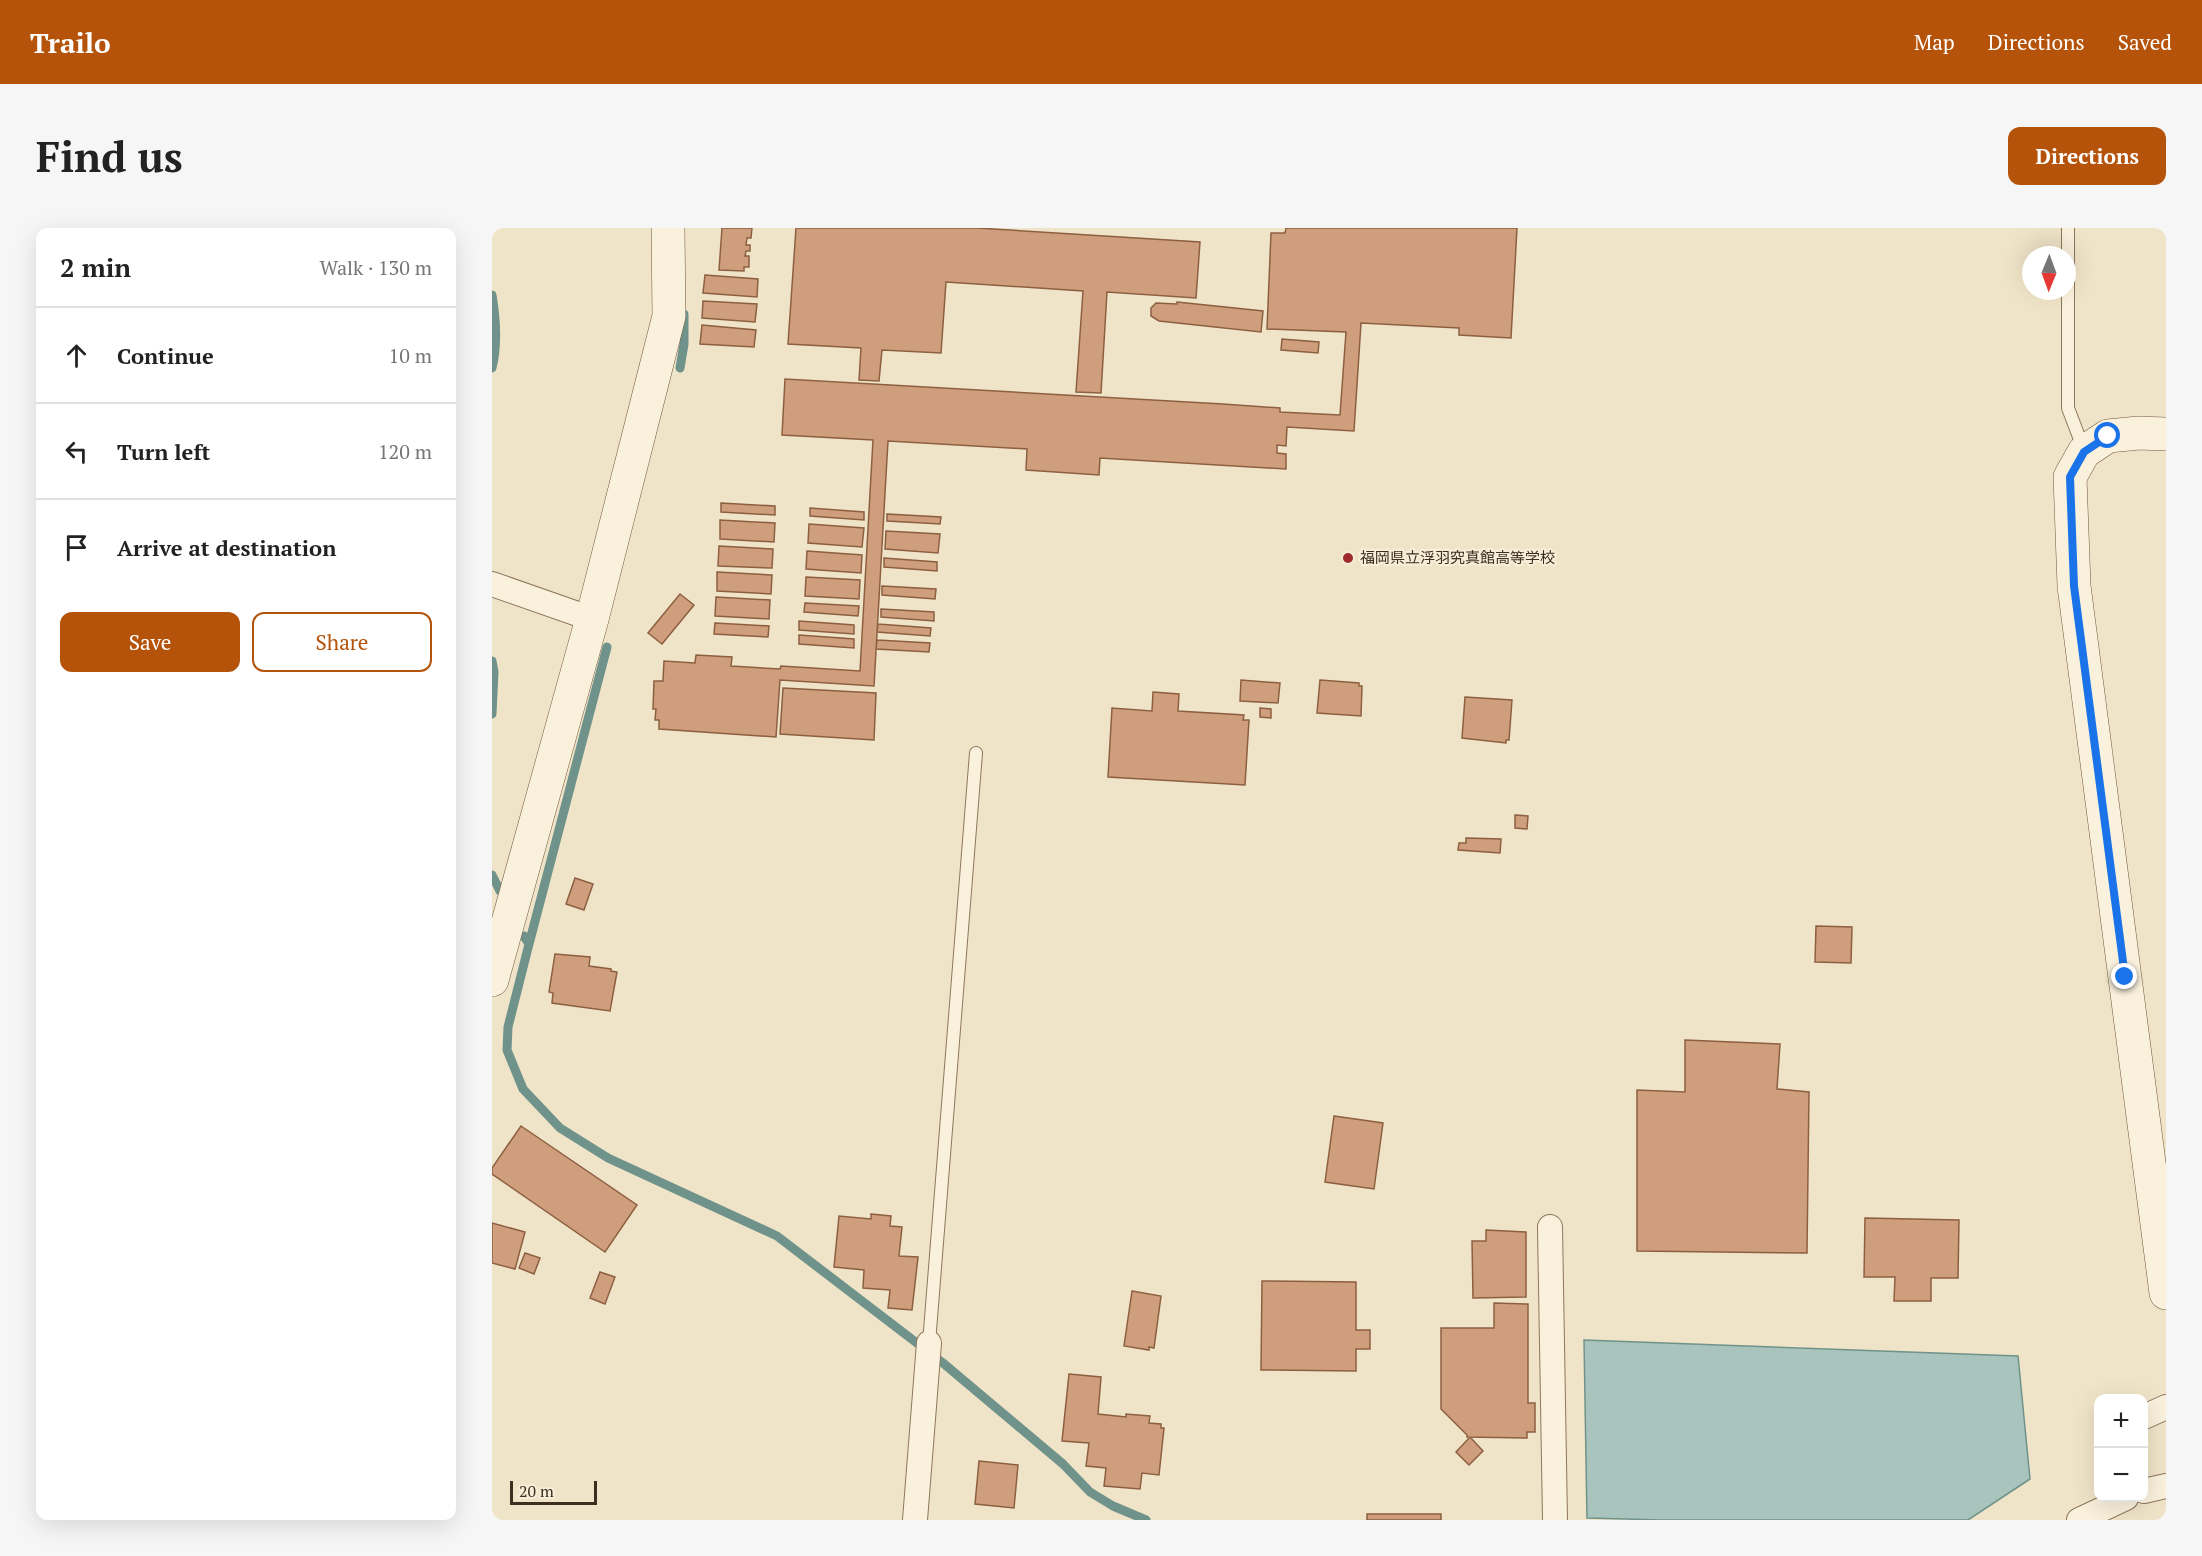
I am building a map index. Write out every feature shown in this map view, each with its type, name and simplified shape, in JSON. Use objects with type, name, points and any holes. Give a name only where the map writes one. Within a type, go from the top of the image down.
[{"type":"street","points":[[492,980],[592,619],[669,316],[668,228]]},
{"type":"street","points":[[2166,434],[2139,433],[2108,436],[2084,452],[2070,477],[2074,586],[2166,1293]]},
{"type":"street","points":[[492,584],[592,619]]},
{"type":"street","points":[[1550,1227],[1555,1520]]},
{"type":"street","points":[[915,1520],[928,1353]]},
{"type":"street","points":[[2148,1415],[2166,1407]]},
{"type":"street","points":[[2148,1490],[2166,1486]]},
{"type":"street","points":[[2079,1520],[2116,1502]]},
{"type":"lane","points":[[2068,228],[2068,408],[2084,452]]},
{"type":"lane","points":[[928,1353],[976,753]]},
{"type":"water","points":[[1584,1340],[2018,1356],[2030,1479],[1968,1520],[1587,1518]]},
{"type":"building","points":[[722,228],[752,228],[751,238],[747,238],[746,245],[750,245],[750,251],[746,251],[745,256],[749,256],[749,267],[744,267],[744,271],[719,270]]},
{"type":"building","points":[[796,228],[977,228],[1200,242],[1196,298],[1107,292],[1101,393],[1076,392],[1083,291],[946,282],[941,353],[882,350],[879,381],[859,380],[861,348],[788,344]]},
{"type":"building","points":[[1286,228],[1517,228],[1511,338],[1459,335],[1459,328],[1361,323],[1354,431],[1287,427],[1286,446],[1277,445],[1277,453],[1286,454],[1286,469],[1100,458],[1099,475],[1026,470],[1027,449],[888,441],[874,686],[780,680],[776,737],[659,729],[659,720],[655,720],[656,709],[653,709],[654,681],[663,681],[664,661],[695,663],[696,655],[732,657],[731,666],[780,669],[781,666],[860,671],[873,440],[782,435],[785,379],[1223,404],[1280,408],[1280,412],[1340,415],[1346,332],[1267,329],[1271,233],[1285,233]]},
{"type":"building","points":[[705,275],[758,279],[757,297],[703,293]]},
{"type":"building","points":[[703,301],[757,304],[755,322],[702,318]]},
{"type":"building","points":[[1177,302],[1263,311],[1261,332],[1159,321],[1151,316],[1151,308],[1156,303],[1177,304]]},
{"type":"building","points":[[702,325],[756,330],[754,347],[700,344]]},
{"type":"building","points":[[1282,339],[1319,342],[1318,353],[1281,350]]},
{"type":"building","points":[[721,503],[775,506],[775,515],[721,512]]},
{"type":"building","points":[[810,508],[864,512],[864,520],[810,516]]},
{"type":"building","points":[[887,514],[941,517],[940,524],[887,521]]},
{"type":"building","points":[[720,520],[775,523],[774,542],[720,539]]},
{"type":"building","points":[[809,524],[864,528],[862,547],[808,543]]},
{"type":"building","points":[[886,531],[940,534],[938,553],[885,549]]},
{"type":"building","points":[[719,546],[773,549],[772,568],[718,566]]},
{"type":"building","points":[[807,551],[862,555],[861,573],[806,569]]},
{"type":"building","points":[[884,558],[937,562],[937,571],[884,567]]},
{"type":"building","points":[[717,572],[772,575],[771,594],[717,591]]},
{"type":"building","points":[[806,577],[860,580],[859,599],[805,596]]},
{"type":"building","points":[[882,586],[936,589],[935,599],[882,595]]},
{"type":"building","points":[[680,594],[694,605],[662,644],[648,633]]},
{"type":"building","points":[[716,597],[770,600],[769,619],[715,616]]},
{"type":"building","points":[[805,603],[859,606],[858,616],[804,612]]},
{"type":"building","points":[[881,609],[934,612],[934,621],[881,617]]},
{"type":"building","points":[[799,621],[854,625],[854,634],[799,630]]},
{"type":"building","points":[[715,623],[769,626],[768,637],[714,634]]},
{"type":"building","points":[[878,624],[931,628],[930,636],[877,632]]},
{"type":"building","points":[[799,635],[854,639],[854,648],[799,644]]},
{"type":"building","points":[[877,640],[930,643],[929,652],[876,649]]},
{"type":"building","points":[[1241,680],[1280,683],[1278,703],[1240,701]]},
{"type":"building","points":[[1320,680],[1359,683],[1359,686],[1362,686],[1361,716],[1317,713]]},
{"type":"building","points":[[783,688],[876,693],[874,740],[780,734]]},
{"type":"building","points":[[1153,692],[1179,694],[1178,711],[1244,715],[1243,720],[1249,720],[1245,785],[1108,777],[1112,708],[1152,711]]},
{"type":"building","points":[[1465,697],[1512,700],[1509,740],[1506,740],[1506,743],[1462,738]]},
{"type":"building","points":[[1260,708],[1271,709],[1271,718],[1260,717]]},
{"type":"building","points":[[1515,815],[1528,816],[1527,829],[1515,828]]},
{"type":"building","points":[[1466,838],[1501,839],[1500,853],[1458,850],[1459,843],[1466,843]]},
{"type":"building","points":[[575,878],[593,884],[584,910],[566,904]]},
{"type":"building","points":[[1816,926],[1852,927],[1851,963],[1815,962]]},
{"type":"building","points":[[555,954],[590,957],[589,966],[617,972],[610,1011],[552,1003],[553,993],[549,992]]},
{"type":"building","points":[[1685,1040],[1780,1044],[1777,1089],[1809,1092],[1807,1253],[1637,1251],[1637,1090],[1685,1092]]},
{"type":"building","points":[[1334,1116],[1383,1123],[1374,1189],[1325,1182]]},
{"type":"building","points":[[521,1126],[637,1205],[605,1252],[492,1174],[492,1168]]},
{"type":"building","points":[[871,1214],[891,1216],[890,1226],[902,1227],[899,1256],[918,1257],[912,1310],[888,1308],[890,1290],[863,1288],[864,1270],[834,1267],[839,1216],[871,1219]]},
{"type":"building","points":[[1865,1218],[1959,1220],[1958,1278],[1931,1278],[1931,1301],[1894,1301],[1895,1277],[1864,1277]]},
{"type":"building","points":[[492,1223],[525,1232],[515,1269],[492,1263]]},
{"type":"building","points":[[1486,1230],[1526,1232],[1526,1297],[1473,1298],[1472,1241],[1486,1241]]},
{"type":"building","points":[[525,1253],[540,1258],[534,1274],[519,1268]]},
{"type":"building","points":[[600,1272],[615,1277],[605,1304],[590,1298]]},
{"type":"building","points":[[1262,1281],[1356,1282],[1356,1330],[1370,1330],[1370,1349],[1356,1349],[1356,1371],[1261,1370]]},
{"type":"building","points":[[1132,1291],[1161,1296],[1154,1348],[1149,1347],[1149,1350],[1124,1346]]},
{"type":"building","points":[[1494,1303],[1528,1304],[1528,1403],[1535,1403],[1535,1432],[1527,1432],[1527,1438],[1467,1437],[1441,1409],[1441,1328],[1494,1328]]},
{"type":"building","points":[[1069,1374],[1101,1377],[1098,1414],[1126,1417],[1126,1414],[1150,1416],[1149,1423],[1161,1424],[1161,1428],[1164,1428],[1159,1475],[1142,1473],[1140,1489],[1104,1486],[1106,1468],[1086,1466],[1089,1443],[1062,1441]]},
{"type":"building","points":[[1470,1437],[1483,1451],[1469,1465],[1456,1452]]},
{"type":"building","points":[[979,1461],[1018,1465],[1014,1508],[975,1504]]},
{"type":"building","points":[[1367,1514],[1441,1514],[1441,1520],[1367,1520]]},
{"type":"waterway","points":[[492,295],[496,332],[492,368]]},
{"type":"waterway","points":[[680,368],[684,344],[684,314]]},
{"type":"waterway","points":[[529,944],[607,647]]},
{"type":"waterway","points":[[492,661],[494,672],[492,714]]},
{"type":"waterway","points":[[492,875],[500,891]]},
{"type":"waterway","points":[[524,936],[529,944],[508,1027],[507,1050],[523,1089],[560,1128],[608,1158],[777,1236],[943,1363],[1063,1464],[1090,1492],[1113,1506],[1146,1520]]},
{"type":"place","name":"福岡県立浮羽究真館高等学校","points":[[1348,558]]},
{"type":"route","points":[[2108,436],[2084,452],[2070,477],[2074,586],[2125,977]]}]
